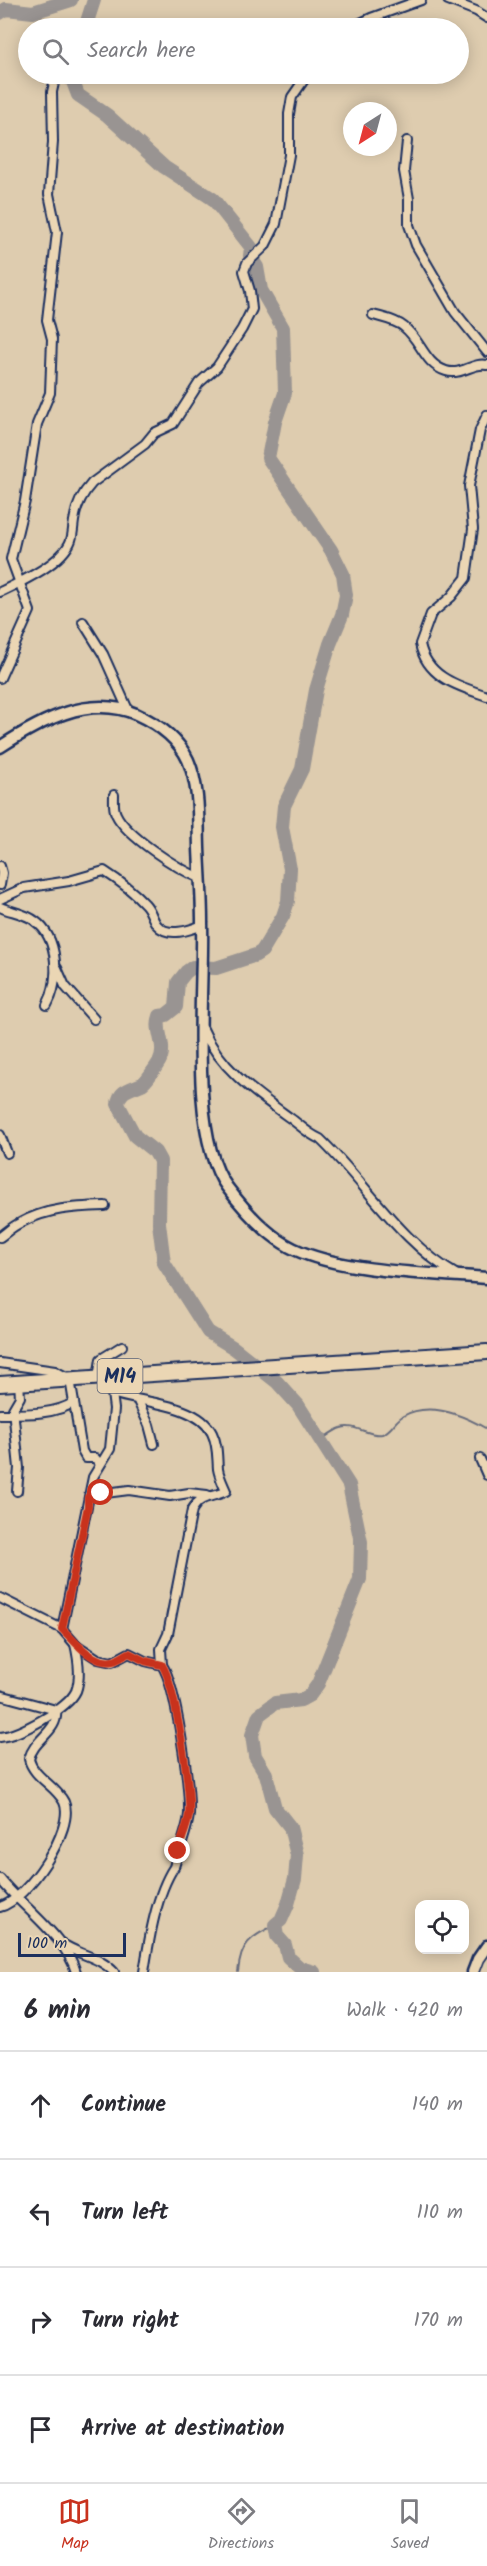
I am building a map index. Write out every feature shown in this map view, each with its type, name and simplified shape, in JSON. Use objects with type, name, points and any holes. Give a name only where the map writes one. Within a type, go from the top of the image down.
[{"type":"highway","name":"M14","points":[[0,1384],[487,1352]]},
{"type":"street","points":[[374,18],[421,0]]},
{"type":"street","points":[[448,0],[476,10],[487,18]]},
{"type":"street","points":[[0,678],[30,611],[11,559],[25,501],[37,424],[50,393],[52,339],[47,320],[57,232],[49,194],[54,84]]},
{"type":"street","points":[[0,592],[21,582],[55,560],[71,540],[78,506],[92,483],[145,444],[154,433],[173,424],[200,383],[217,367],[242,329],[252,309],[244,271],[248,261],[262,250],[279,213],[289,155],[289,114],[292,96],[301,84]]},
{"type":"street","points":[[407,141],[404,171],[409,199],[409,225],[416,245],[455,312],[487,352]]},
{"type":"street","points":[[373,315],[405,327],[428,360],[441,369],[455,373],[477,365],[487,365]]},
{"type":"street","points":[[487,415],[480,430],[470,479],[473,529],[466,578],[451,597],[436,607],[431,614],[420,644],[427,663],[444,680],[487,696]]},
{"type":"street","points":[[82,622],[103,654],[129,711]]},
{"type":"street","points":[[0,747],[40,723],[72,711],[99,708],[129,711],[160,727],[172,737],[188,760],[197,796],[202,925],[201,1024],[204,1109],[211,1156],[228,1189],[255,1218],[282,1241],[313,1256],[358,1265],[487,1278]]},
{"type":"street","points":[[114,795],[114,812],[142,842],[177,867],[200,878]]},
{"type":"street","points":[[0,866],[2,873],[0,885]]},
{"type":"street","points":[[0,899],[24,888],[69,881],[104,871],[143,902],[157,925],[164,930],[175,932],[202,925]]},
{"type":"street","points":[[0,907],[26,915],[43,928],[65,986],[94,1019]]},
{"type":"street","points":[[46,1005],[54,987],[54,961]]},
{"type":"street","points":[[201,1024],[208,1041],[220,1059],[265,1099],[320,1139],[421,1250],[458,1275]]},
{"type":"street","points":[[0,1135],[7,1153]]},
{"type":"street","points":[[0,1237],[17,1224],[47,1212],[66,1208],[105,1206]]},
{"type":"street","points":[[62,1629],[93,1477],[110,1449],[114,1409],[112,1393],[102,1377],[101,1359],[122,1346]]},
{"type":"street","points":[[0,1363],[55,1371],[70,1379],[82,1451],[86,1458],[95,1458],[100,1464]]},
{"type":"street","points":[[17,1491],[19,1468],[13,1407],[20,1397],[19,1383]]},
{"type":"street","points":[[90,1495],[129,1490],[170,1496],[189,1493],[208,1495],[226,1491],[218,1470],[219,1460],[211,1431],[199,1419],[184,1411],[112,1393]]},
{"type":"street","points":[[138,1401],[146,1417],[154,1444]]},
{"type":"street","points":[[0,1414],[60,1410],[74,1402]]},
{"type":"street","points":[[480,1459],[487,1475]]},
{"type":"street","points":[[144,1972],[157,1910],[169,1875],[174,1868],[189,1813],[174,1698],[162,1665],[161,1649],[168,1634],[192,1510],[208,1495]]},
{"type":"street","points":[[0,1598],[62,1629],[75,1644],[91,1655],[106,1661],[118,1660],[129,1653],[145,1661],[162,1665]]},
{"type":"street","points":[[0,1737],[21,1732],[56,1710],[75,1692],[77,1662],[75,1644]]},
{"type":"street","points":[[0,1695],[56,1710]]},
{"type":"street","points":[[0,1907],[16,1899],[43,1869],[66,1818],[63,1801],[35,1770],[29,1759],[30,1754],[44,1735],[55,1726],[56,1710]]},
{"type":"street","points":[[0,1879],[16,1899],[29,1908],[53,1936],[70,1958],[76,1972]]},
{"type":"street","points":[[53,1936],[73,1950],[100,1960],[114,1972]]},
{"type":"street","points":[[473,1972],[485,1951]]},
{"type":"waterway","points":[[0,13],[6,9],[33,12],[71,0]]},
{"type":"waterway","points":[[88,18],[94,0]]},
{"type":"waterway","points":[[74,84],[78,95],[107,115],[164,167],[213,199],[251,247],[250,256],[257,267],[261,290],[283,328],[285,393],[275,422],[268,458],[331,550],[343,574],[346,595],[342,615],[330,644],[316,690],[302,769],[284,806],[282,827],[290,869],[288,901],[283,916],[262,951],[256,955],[216,968],[193,967],[186,972],[178,982],[176,1007],[166,1015],[160,1016],[162,1050],[159,1062],[144,1083],[123,1093],[118,1104],[135,1136],[155,1152],[160,1161],[159,1223],[164,1263],[208,1332],[234,1348],[277,1382],[298,1405],[349,1485],[361,1542],[360,1579],[318,1684],[310,1695],[301,1700],[275,1703],[259,1715],[252,1735],[255,1756],[266,1774],[275,1808],[290,1827],[297,1855],[295,1879],[288,1904],[281,1920],[275,1925],[277,1936],[285,1945],[288,1957],[300,1968],[314,1972]]},
{"type":"waterway","points":[[321,1440],[336,1430],[346,1427],[357,1428],[372,1434],[382,1434],[403,1416],[424,1410],[457,1415],[487,1429]]},
{"type":"waterway","points":[[238,1972],[244,1947],[253,1938],[275,1925]]},
{"type":"route","points":[[101,1493],[92,1493],[88,1497],[89,1502],[62,1629],[75,1644],[98,1659],[112,1662],[129,1653],[145,1661],[162,1665],[174,1698],[189,1813],[178,1851]]}]
